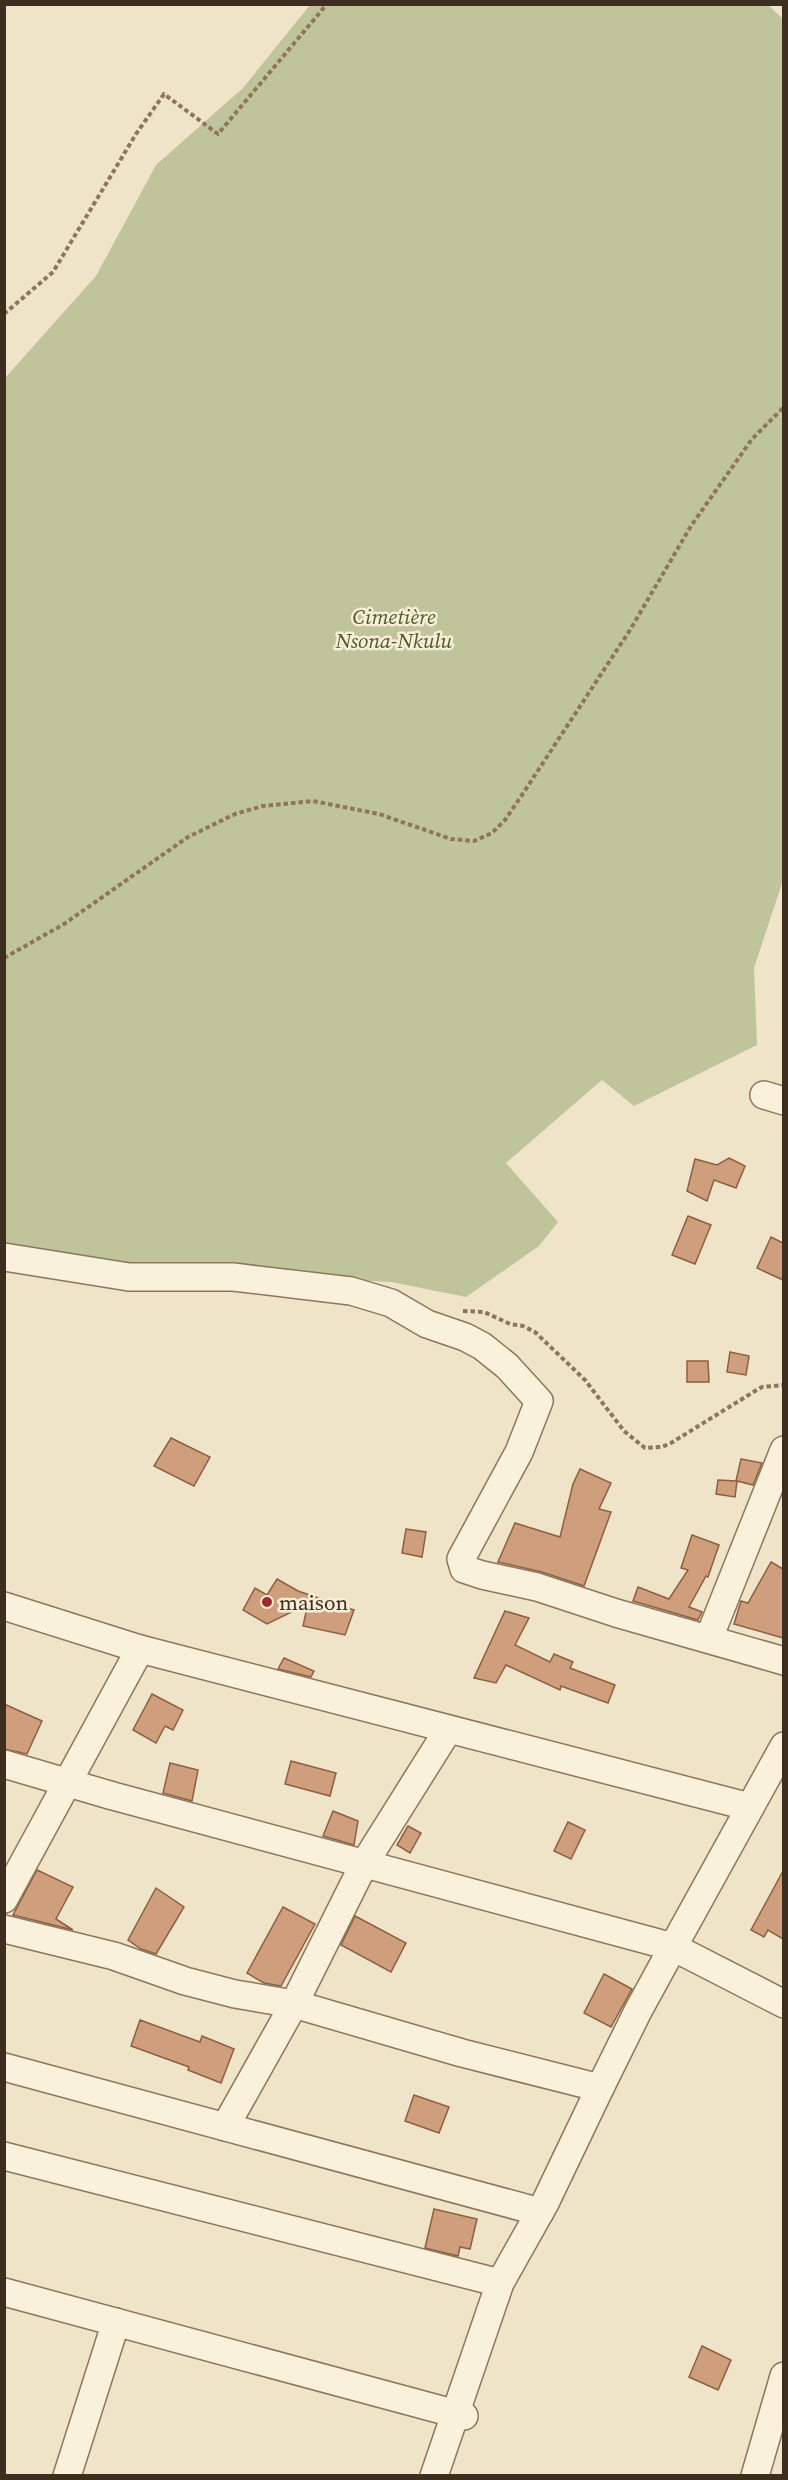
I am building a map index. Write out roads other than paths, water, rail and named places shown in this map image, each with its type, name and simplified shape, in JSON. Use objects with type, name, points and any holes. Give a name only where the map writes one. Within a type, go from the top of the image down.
[{"type":"street","points":[[4,1257],[129,1277],[233,1276],[351,1291],[391,1303],[427,1324],[465,1337],[482,1346],[526,1384],[537,1396],[539,1406],[519,1452],[461,1559],[464,1569],[537,1587],[616,1613],[783,1660]]},
{"type":"street","points":[[709,1638],[783,1450]]},
{"type":"street","points":[[4,1606],[140,1648],[750,1807]]},
{"type":"street","points":[[4,1899],[140,1648]]},
{"type":"street","points":[[225,2127],[294,2004],[364,1864],[448,1730]]},
{"type":"street","points":[[434,2475],[460,2415],[500,2283],[540,2212],[638,2012],[783,1746]]},
{"type":"street","points":[[4,1764],[673,1947],[783,2004]]},
{"type":"street","points":[[4,1929],[114,1956],[184,1981],[235,1994],[294,2004],[462,2053],[600,2088]]},
{"type":"street","points":[[4,2067],[540,2212]]},
{"type":"street","points":[[6,2161],[500,2283]]},
{"type":"street","points":[[4,2292],[460,2415]]},
{"type":"street","points":[[67,2475],[116,2322]]},
{"type":"street","points":[[755,2475],[783,2376]]},
{"type":"place","name":"maison","points":[[267,1602]]},
{"type":"park label","name":"Cimetière Nsona-Nkulu","points":[[394,628]]}]
